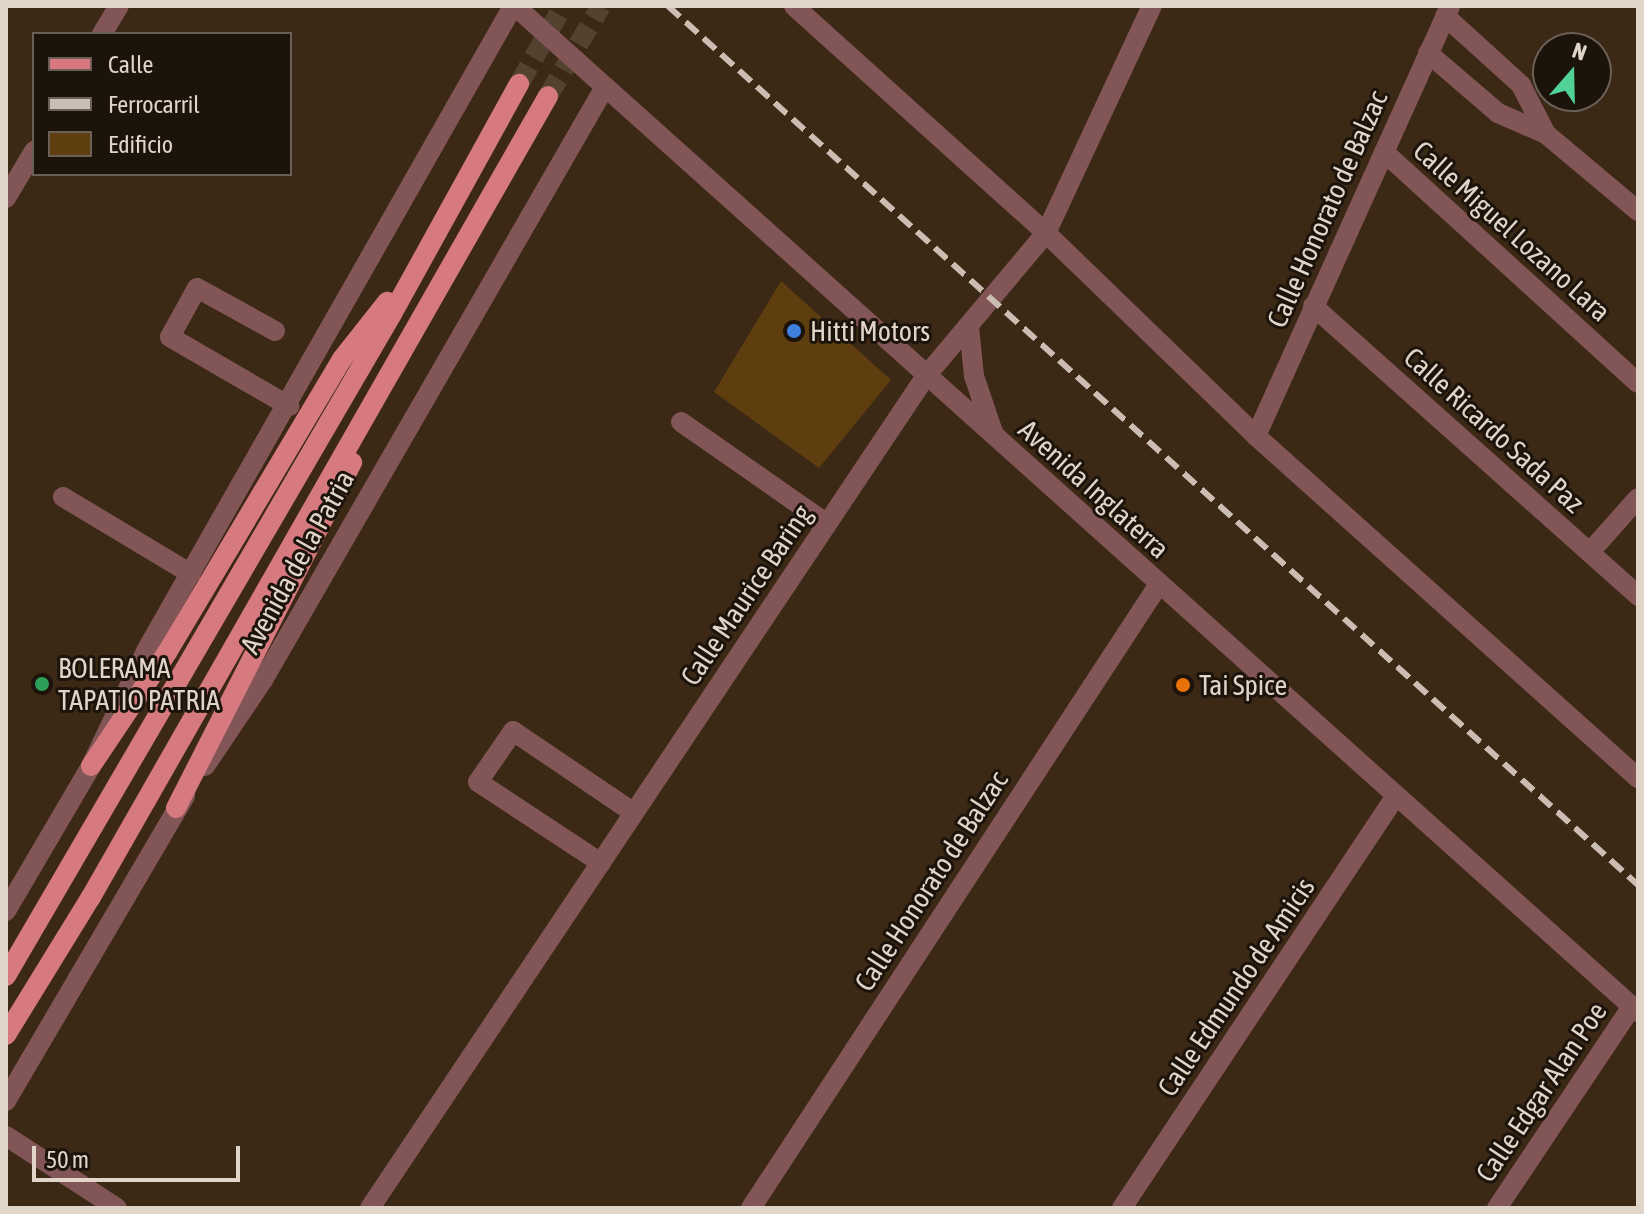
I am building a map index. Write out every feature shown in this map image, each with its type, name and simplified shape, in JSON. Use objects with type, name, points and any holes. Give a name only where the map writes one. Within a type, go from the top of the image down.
[{"type":"main road","name":"Avenida de la Patria","points":[[6,976],[424,255],[519,84]]},
{"type":"main road","name":"Avenida de la Patria","points":[[6,1035],[91,897],[548,96]]},
{"type":"main road","points":[[91,766],[168,651],[342,359],[424,255]]},
{"type":"main road","points":[[176,808],[447,270]]},
{"type":"street","points":[[103,32],[119,6]]},
{"type":"street","points":[[6,911],[91,766],[146,651],[289,406],[514,6]]},
{"type":"street","name":"Avenida Inglaterra","points":[[514,6],[1635,1009]]},
{"type":"street","points":[[794,6],[1046,233],[1256,436],[1610,758],[1634,767]]},
{"type":"street","name":"Calle Maurice Baring","points":[[370,1208],[926,376],[1046,233],[1152,6]]},
{"type":"street","points":[[1448,11],[1521,85],[1546,134]]},
{"type":"street","name":"Calle Honorato de Balzac","points":[[1256,436],[1448,11]]},
{"type":"street","points":[[1428,53],[1498,113],[1546,134],[1638,211]]},
{"type":"street","name":"Avenida de la Patria","points":[[6,1101],[176,808],[263,680],[605,87]]},
{"type":"street","name":"Calle Miguel Lozano Lara","points":[[1384,152],[1638,383]]},
{"type":"street","points":[[6,198],[32,154]]},
{"type":"street","points":[[275,331],[197,288],[170,337],[289,406]]},
{"type":"street","name":"Calle Ricardo Sada Paz","points":[[1313,306],[1638,596]]},
{"type":"street","points":[[969,326],[974,376],[996,439]]},
{"type":"street","points":[[681,422],[827,524]]},
{"type":"street","points":[[63,497],[191,574]]},
{"type":"street","points":[[1590,552],[1638,498]]},
{"type":"street","name":"Calle Honorato de Balzac","points":[[751,1208],[1159,584]]},
{"type":"street","points":[[601,863],[478,782],[513,731],[634,813]]},
{"type":"street","name":"Calle Edmundo de Amicis","points":[[1122,1208],[1396,796]]},
{"type":"street","name":"Calle Edgar Alan Poe","points":[[1497,1208],[1635,1009]]},
{"type":"street","points":[[6,1136],[117,1208]]},
{"type":"building","name":"Hitti Motors","points":[[781,281],[891,380],[819,468],[714,392]]},
{"type":"tunnel","points":[[519,84],[563,6]]},
{"type":"tunnel","points":[[548,96],[601,6]]},
{"type":"railway","points":[[668,6],[1638,885]]},
{"type":"place","name":"Hitti Motors","points":[[794,331]]},
{"type":"place","name":"BOLERAMA TAPATIO PATRIA","points":[[42,684]]},
{"type":"place","name":"Tai Spice","points":[[1183,685]]}]
